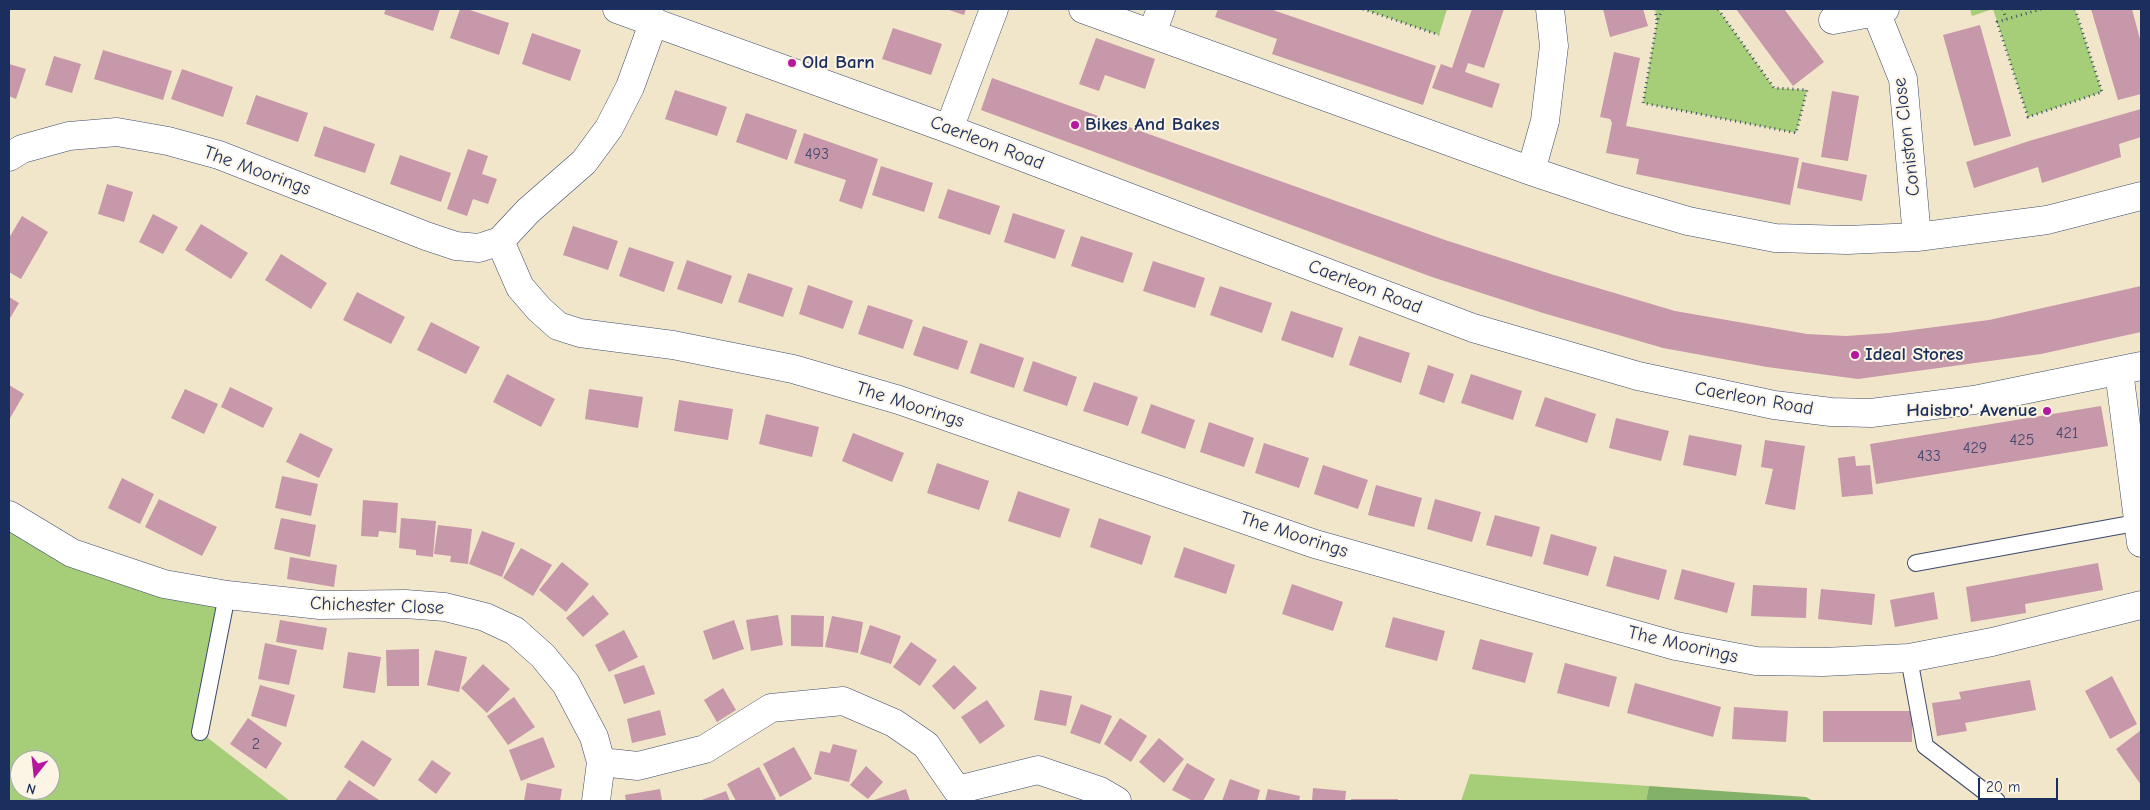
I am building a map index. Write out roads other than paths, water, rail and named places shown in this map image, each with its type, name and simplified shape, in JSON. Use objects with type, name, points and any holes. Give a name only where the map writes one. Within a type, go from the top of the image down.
[{"type":"street","name":"Caerleon Road","points":[[617,9],[950,129],[1473,328],[1638,376],[1774,405],[1831,412],[1871,413],[1974,400],[2130,368]]},
{"type":"street","points":[[950,129],[994,9]]},
{"type":"street","points":[[1083,9],[1156,21],[1531,171],[1688,221],[1775,238],[1846,240],[1917,236],[2047,220],[2141,196]]},
{"type":"street","points":[[1531,171],[1545,121],[1553,55],[1554,46],[1550,9]]},
{"type":"street","name":"Coniston Close","points":[[1833,20],[1881,10],[1903,79],[1909,125],[1917,236]]},
{"type":"street","points":[[500,241],[528,211],[584,162],[609,128],[630,87],[654,22]]},
{"type":"street","name":"The Moorings","points":[[9,157],[22,149],[69,136],[117,132],[168,140],[219,155],[456,246],[479,248],[500,241],[520,287],[539,309],[558,326],[580,333],[673,345],[802,372],[900,400],[1315,544],[1676,646],[1756,661],[1823,662],[1909,658],[1992,642],[2141,605]]},
{"type":"street","points":[[2130,368],[2140,529]]},
{"type":"street","name":"Chichester Close","points":[[9,515],[72,553],[164,584],[227,595],[320,605],[405,604],[445,607],[485,617],[515,631],[543,656],[566,684],[594,737],[601,762],[596,801]]},
{"type":"street","points":[[601,762],[638,766],[705,749],[771,708],[843,702],[894,723],[926,745],[958,796],[1038,770],[1100,791],[1117,801]]},
{"type":"lane","points":[[1916,563],[2140,529]]},
{"type":"lane","points":[[200,732],[227,595]]},
{"type":"lane","points":[[1909,658],[1925,746],[1997,801]]},
{"type":"place","name":"Old Barn","points":[[792,63]]},
{"type":"place","name":"Bikes And Bakes","points":[[1075,125]]},
{"type":"place","name":"Ideal Stores","points":[[1855,355]]},
{"type":"place","name":"Haisbro' Avenue","points":[[2047,411]]}]
